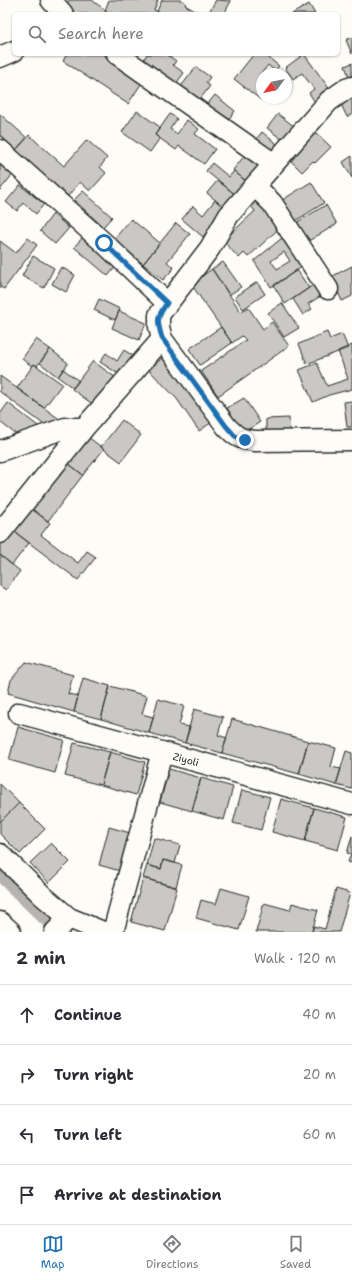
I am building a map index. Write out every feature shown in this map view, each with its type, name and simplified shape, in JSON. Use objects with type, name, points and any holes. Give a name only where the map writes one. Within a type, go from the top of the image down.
[{"type":"street","points":[[51,0],[60,12]]},
{"type":"street","points":[[0,57],[12,52]]},
{"type":"street","points":[[120,56],[274,164]]},
{"type":"street","points":[[352,87],[346,89],[328,101],[229,215],[210,248],[159,314],[158,327],[162,338],[226,426],[235,436],[245,440],[352,440]]},
{"type":"street","points":[[0,150],[104,243],[167,303]]},
{"type":"street","points":[[254,186],[272,203],[328,289]]},
{"type":"street","points":[[0,533],[84,428],[162,338]]},
{"type":"street","points":[[0,451],[65,428],[84,428]]},
{"type":"street","name":"Ziyoli","points":[[19,713],[352,804]]},
{"type":"street","points":[[114,932],[162,752]]},
{"type":"street","points":[[0,854],[43,896],[61,925],[103,932]]},
{"type":"street","points":[[0,922],[11,932]]},
{"type":"building","points":[[69,0],[92,0],[106,11],[72,12],[65,6]]},
{"type":"building","points":[[109,0],[158,0],[154,10],[158,12],[110,12],[105,10]]},
{"type":"building","points":[[162,0],[182,0],[186,3],[185,5],[197,12],[159,12],[157,11]]},
{"type":"building","points":[[216,0],[231,1],[225,12],[209,12]]},
{"type":"building","points":[[309,4],[314,12],[295,12]]},
{"type":"building","points":[[352,37],[352,54],[346,40]]},
{"type":"building","points":[[66,56],[105,56],[143,81],[128,104],[63,61]]},
{"type":"building","points":[[146,56],[169,56],[176,61],[173,65],[184,73],[175,85],[143,61]]},
{"type":"building","points":[[252,56],[266,56],[279,66],[277,68],[272,68],[268,65],[266,68],[256,68],[256,96],[234,79]]},
{"type":"building","points":[[301,56],[305,56],[331,91],[315,102],[309,93],[314,89],[302,73],[293,79],[292,68],[285,68]]},
{"type":"building","points":[[352,63],[352,82],[351,82],[345,66]]},
{"type":"building","points":[[196,67],[210,77],[206,83],[210,86],[197,103],[179,89]]},
{"type":"building","points":[[352,93],[352,114],[347,117],[339,100]]},
{"type":"building","points":[[215,95],[235,111],[226,123],[205,107]]},
{"type":"building","points":[[137,111],[160,127],[155,135],[160,138],[150,152],[122,132]]},
{"type":"building","points":[[0,114],[27,138],[16,150],[0,135]]},
{"type":"building","points":[[170,114],[177,119],[170,129],[177,134],[187,120],[199,129],[195,134],[215,149],[204,164],[179,146],[176,150],[155,135]]},
{"type":"building","points":[[278,114],[295,127],[284,141],[267,128]]},
{"type":"building","points":[[313,130],[331,147],[315,163],[313,161],[302,172],[287,157]]},
{"type":"building","points":[[262,132],[278,145],[271,155],[254,142]]},
{"type":"building","points":[[29,135],[64,166],[87,140],[107,158],[100,167],[106,173],[90,191],[80,182],[68,196],[16,150]]},
{"type":"building","points":[[249,150],[265,162],[248,183],[233,170]]},
{"type":"building","points":[[352,156],[352,178],[343,162]]},
{"type":"building","points":[[212,163],[229,177],[234,171],[248,183],[237,196],[206,171]]},
{"type":"building","points":[[0,164],[13,174],[0,190]]},
{"type":"building","points":[[218,180],[237,196],[226,209],[207,193]]},
{"type":"building","points":[[311,182],[324,203],[292,223],[279,202]]},
{"type":"building","points":[[20,185],[44,204],[36,214],[23,203],[17,211],[6,202]]},
{"type":"building","points":[[83,191],[112,217],[103,227],[74,200]]},
{"type":"building","points":[[261,195],[284,224],[248,257],[244,253],[239,258],[223,241],[255,211],[250,205]]},
{"type":"building","points":[[215,200],[226,209],[203,237],[182,219],[193,206],[203,215]]},
{"type":"building","points":[[326,205],[337,224],[305,243],[294,224]]},
{"type":"building","points":[[53,214],[69,228],[55,244],[40,231]]},
{"type":"building","points":[[131,219],[160,243],[143,264],[114,239]]},
{"type":"building","points":[[176,223],[190,234],[167,262],[174,268],[163,280],[143,264]]},
{"type":"building","points":[[288,233],[308,263],[271,287],[254,261]],"holes":[[[284,252],[290,261],[277,269],[271,261]]]},
{"type":"building","points":[[85,235],[118,264],[108,276],[74,247]]},
{"type":"building","points":[[28,238],[37,245],[4,289],[0,287],[0,241],[16,253]]},
{"type":"building","points":[[33,256],[54,268],[44,288],[22,276]]},
{"type":"building","points":[[223,262],[241,287],[229,295],[212,269]]},
{"type":"building","points":[[352,266],[352,296],[342,301],[331,277]]},
{"type":"building","points":[[61,267],[75,275],[66,292],[52,284]]},
{"type":"building","points":[[212,269],[241,312],[248,307],[263,329],[272,322],[289,346],[218,396],[201,371],[246,340],[242,336],[232,343],[191,284]]},
{"type":"building","points":[[297,270],[309,288],[285,304],[274,286]]},
{"type":"building","points":[[257,282],[265,294],[243,309],[235,297]]},
{"type":"building","points":[[316,283],[324,294],[308,304],[312,309],[303,315],[293,299]]},
{"type":"building","points":[[99,299],[120,309],[115,320],[94,310]]},
{"type":"building","points":[[282,303],[299,328],[284,337],[268,313]]},
{"type":"building","points":[[119,311],[146,323],[139,340],[112,328]]},
{"type":"building","points":[[221,327],[232,343],[200,365],[189,349]]},
{"type":"building","points":[[327,332],[330,339],[342,334],[348,348],[307,364],[299,344]]},
{"type":"building","points":[[36,339],[50,349],[37,366],[34,364],[32,366],[22,359]]},
{"type":"building","points":[[352,345],[352,389],[329,395],[313,402],[299,370],[317,363],[327,386],[348,379],[338,351]]},
{"type":"building","points":[[50,349],[68,363],[58,377],[40,363]]},
{"type":"building","points":[[124,350],[133,356],[120,375],[100,362],[106,353],[117,361]]},
{"type":"building","points":[[162,358],[184,382],[212,422],[199,431],[177,399],[149,370]]},
{"type":"building","points":[[93,361],[116,378],[95,406],[72,389]]},
{"type":"building","points":[[34,364],[62,384],[44,408],[17,388]]},
{"type":"building","points":[[63,369],[79,381],[73,388],[58,377]]},
{"type":"building","points":[[0,376],[58,418],[50,429],[0,392]]},
{"type":"building","points":[[244,398],[260,422],[243,433],[227,408]]},
{"type":"building","points":[[352,401],[352,427],[347,427],[344,402]]},
{"type":"building","points":[[8,403],[42,429],[22,439],[0,422],[0,414]]},
{"type":"building","points":[[289,418],[290,432],[266,433],[266,419]]},
{"type":"building","points":[[122,420],[141,435],[121,462],[101,447]]},
{"type":"building","points":[[84,434],[104,449],[83,475],[64,460]]},
{"type":"building","points":[[64,460],[83,475],[48,521],[28,506]]},
{"type":"building","points":[[28,506],[50,523],[41,535],[78,563],[87,551],[96,557],[78,580],[11,529]]},
{"type":"building","points":[[11,529],[29,543],[12,565],[0,555],[0,543]]},
{"type":"building","points":[[0,555],[20,571],[6,590],[0,586]]},
{"type":"building","points":[[26,662],[73,675],[68,694],[78,696],[74,712],[8,693],[11,680]]},
{"type":"building","points":[[83,678],[110,686],[101,719],[74,712]]},
{"type":"building","points":[[110,686],[147,696],[142,714],[153,717],[149,733],[101,719]]},
{"type":"building","points":[[158,699],[184,706],[179,725],[190,727],[185,743],[149,733]]},
{"type":"building","points":[[194,709],[223,717],[218,735],[227,738],[222,753],[185,743]]},
{"type":"building","points":[[232,719],[308,741],[299,774],[222,753]]},
{"type":"building","points":[[18,727],[64,740],[55,773],[9,760]]},
{"type":"building","points":[[308,741],[336,748],[331,767],[341,769],[336,785],[299,774]]},
{"type":"building","points":[[74,743],[110,752],[101,785],[65,776]]},
{"type":"building","points":[[346,751],[352,753],[352,789],[336,785]]},
{"type":"building","points":[[110,752],[145,762],[136,795],[101,785]]},
{"type":"building","points":[[169,769],[201,778],[192,811],[160,802]]},
{"type":"building","points":[[201,778],[233,787],[224,820],[192,811]]},
{"type":"building","points":[[0,784],[19,803],[0,822]]},
{"type":"building","points":[[242,790],[270,797],[261,830],[233,823]]},
{"type":"building","points":[[281,799],[314,808],[305,841],[272,832]]},
{"type":"building","points":[[19,803],[45,829],[20,854],[0,834],[0,822]]},
{"type":"building","points":[[314,808],[347,817],[338,850],[305,841]]},
{"type":"building","points":[[109,827],[130,833],[120,871],[99,865]]},
{"type":"building","points":[[352,836],[352,863],[348,862],[351,854],[347,853]]},
{"type":"building","points":[[154,838],[180,845],[175,863],[163,860],[161,869],[147,865]]},
{"type":"building","points":[[51,843],[70,862],[49,883],[30,863]]},
{"type":"building","points":[[163,860],[182,865],[176,887],[143,878],[147,865],[161,869]]},
{"type":"building","points":[[143,878],[177,888],[165,931],[131,922]]},
{"type":"building","points":[[221,888],[249,896],[239,930],[196,918],[201,900],[216,904]]},
{"type":"building","points":[[336,889],[350,893],[339,932],[312,932],[313,926],[325,929]]},
{"type":"building","points":[[264,903],[290,910],[292,903],[318,910],[312,932],[256,932]]},
{"type":"waterway","points":[[0,874],[60,932]]},
{"type":"route","points":[[104,243],[167,303],[159,314],[158,327],[162,338],[226,426],[235,436],[245,440]]}]
